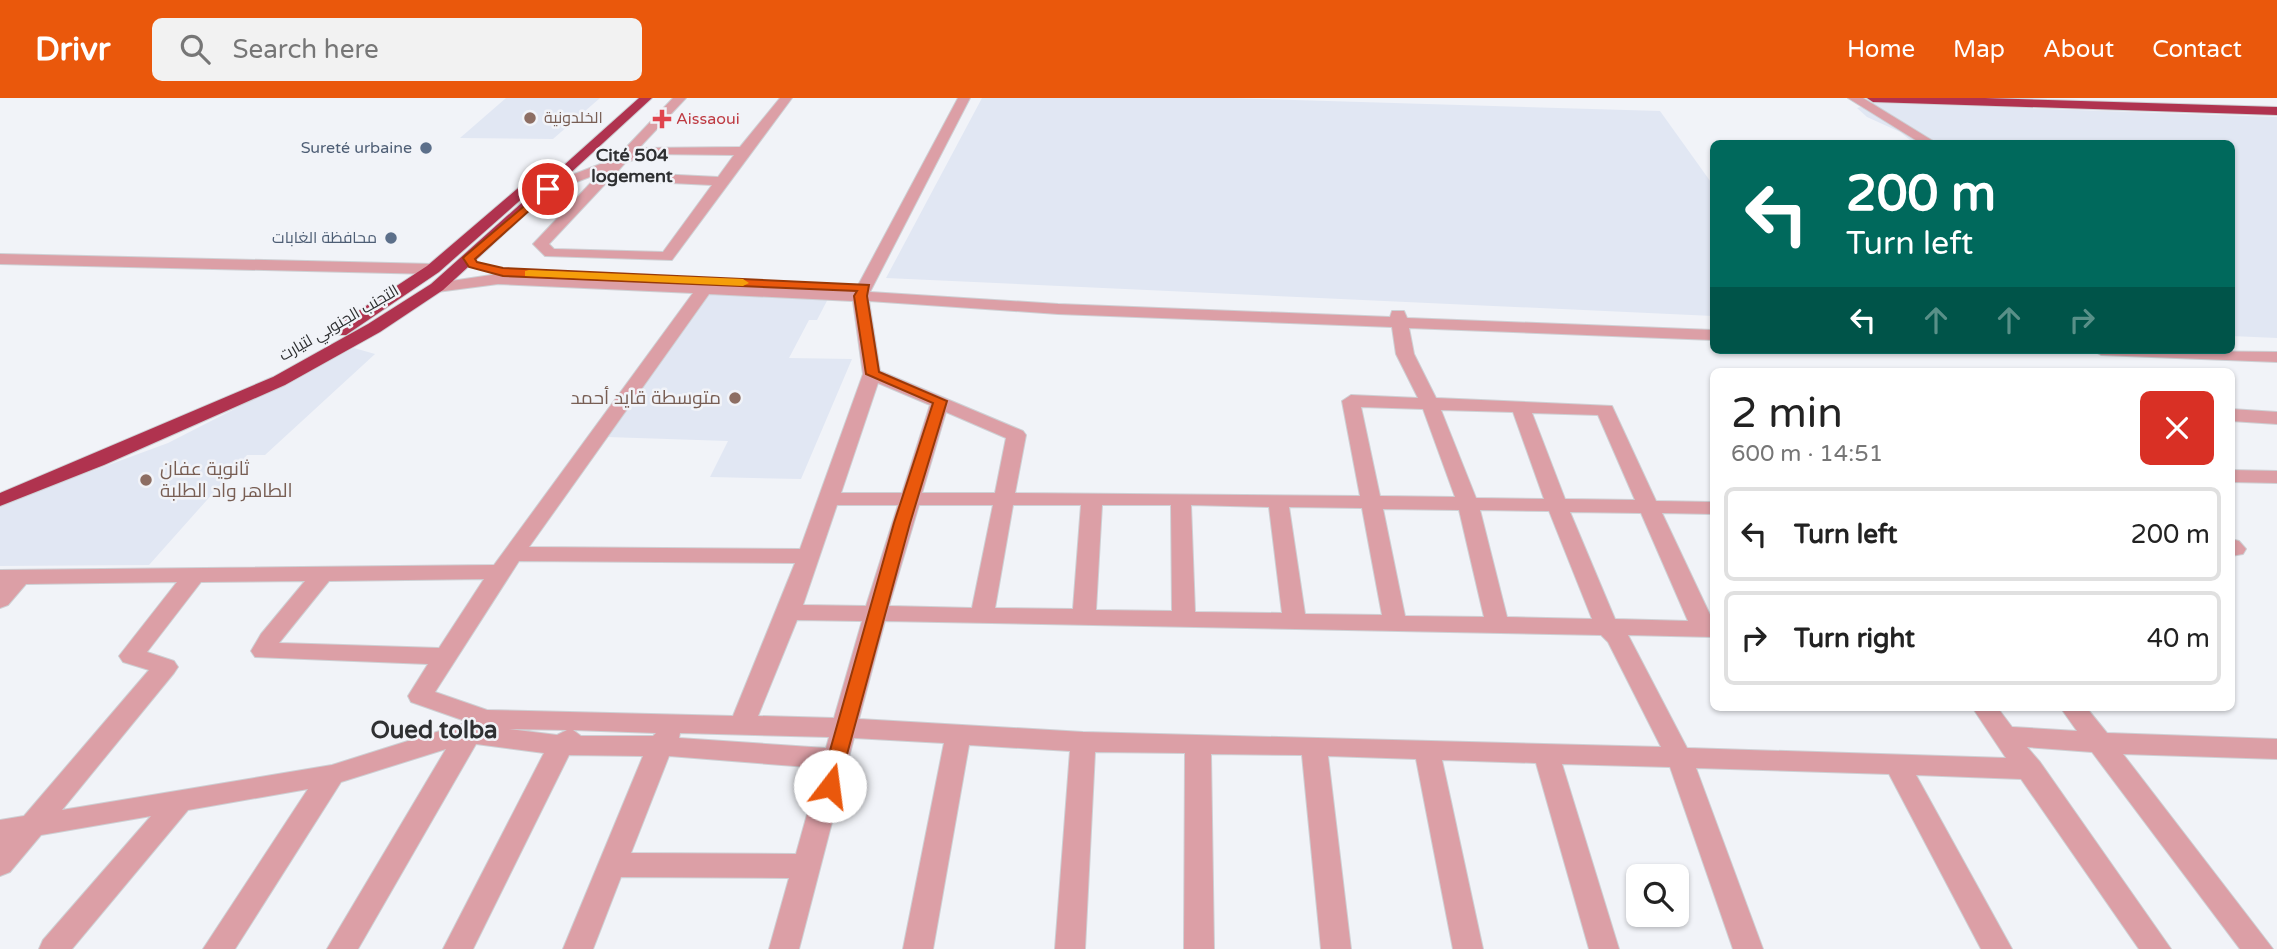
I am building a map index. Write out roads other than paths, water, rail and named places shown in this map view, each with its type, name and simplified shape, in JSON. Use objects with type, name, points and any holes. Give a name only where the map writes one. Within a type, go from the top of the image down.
[{"type":"highway","name":"التجنب الجنوبي لتيارت","points":[[0,500],[97,461],[279,381],[374,328],[435,278],[630,98]]},
{"type":"highway","name":"التجنب الجنوبي لتيارت","points":[[0,487],[228,391],[469,258],[646,98]]},
{"type":"highway","points":[[1873,98],[2277,111]]},
{"type":"highway","points":[[2116,98],[2277,103]]},
{"type":"street","points":[[680,98],[541,244],[550,253],[667,257],[743,151],[786,98]]},
{"type":"street","points":[[741,726],[789,612],[872,374],[863,292],[964,98]]},
{"type":"street","points":[[1854,98],[1925,140]]},
{"type":"street","points":[[597,144],[623,157]]},
{"type":"street","points":[[548,189],[623,157],[647,150],[743,151]]},
{"type":"street","points":[[605,176],[721,181]]},
{"type":"street","points":[[469,258],[477,267],[495,271],[1190,310],[1633,327],[1710,325]]},
{"type":"street","points":[[0,259],[704,289],[863,292]]},
{"type":"street","points":[[704,289],[507,563],[419,696],[476,726],[561,745],[660,746],[837,759]]},
{"type":"street","points":[[1400,320],[1405,354],[1430,404],[1468,504],[1497,624]]},
{"type":"street","points":[[1633,327],[1710,335]]},
{"type":"street","points":[[2235,346],[2277,348]]},
{"type":"street","points":[[2202,354],[2277,357]]},
{"type":"street","points":[[872,374],[1016,435],[982,616]]},
{"type":"street","points":[[784,949],[875,615],[940,401]]},
{"type":"street","points":[[789,612],[1708,629],[1605,410],[1351,401],[1395,623]]},
{"type":"street","points":[[1521,407],[1557,506],[1607,627],[1617,637],[1679,757],[1748,949]]},
{"type":"street","points":[[2235,415],[2277,418]]},
{"type":"street","points":[[2235,476],[2277,477]]},
{"type":"street","points":[[830,499],[1181,499],[1710,508]]},
{"type":"street","points":[[1084,617],[1092,499]]},
{"type":"street","points":[[1181,499],[1184,619]]},
{"type":"street","points":[[1278,500],[1295,621]]},
{"type":"street","points":[[0,600],[11,577],[321,576],[507,563],[809,555]]},
{"type":"street","points":[[321,576],[268,640],[263,651],[446,656]]},
{"type":"street","points":[[0,864],[166,667],[131,656],[193,577]]},
{"type":"street","points":[[1987,711],[2031,769],[2155,949]]},
{"type":"street","points":[[2075,711],[2258,949]]},
{"type":"street","points":[[0,831],[332,775],[476,726],[596,722],[844,727],[1083,742],[1427,749],[2031,769]]},
{"type":"street","points":[[457,949],[561,745],[596,722]]},
{"type":"street","points":[[578,949],[660,746],[677,723]]},
{"type":"street","points":[[342,949],[476,726]]},
{"type":"street","points":[[918,949],[958,735]]},
{"type":"street","points":[[2006,736],[2277,749]]},
{"type":"street","points":[[1070,949],[1083,742]]},
{"type":"street","points":[[1198,744],[1199,949]]},
{"type":"street","points":[[1314,746],[1336,949]]},
{"type":"street","points":[[1427,749],[1468,949]]},
{"type":"street","points":[[1546,753],[1604,949]]},
{"type":"street","points":[[1897,764],[1997,949]]},
{"type":"street","points":[[218,949],[332,775]]},
{"type":"street","points":[[54,949],[179,802]]},
{"type":"street","points":[[612,864],[807,866]]},
{"type":"place","name":"الخلدونية","points":[[530,118]]},
{"type":"place","name":"Aissaoui","points":[[662,119]]},
{"type":"place","name":"Sureté urbaine","points":[[426,148]]},
{"type":"place","name":"محافظة الغابات","points":[[391,238]]},
{"type":"place","name":"متوسطة قايد أحمد","points":[[735,398]]},
{"type":"place","name":"ثانوية عفان الطاهر واد الطلبة","points":[[146,480]]},
{"type":"district","name":"Cité 504 logement","points":[[632,165]]},
{"type":"district","name":"Oued tolba","points":[[434,730]]}]
